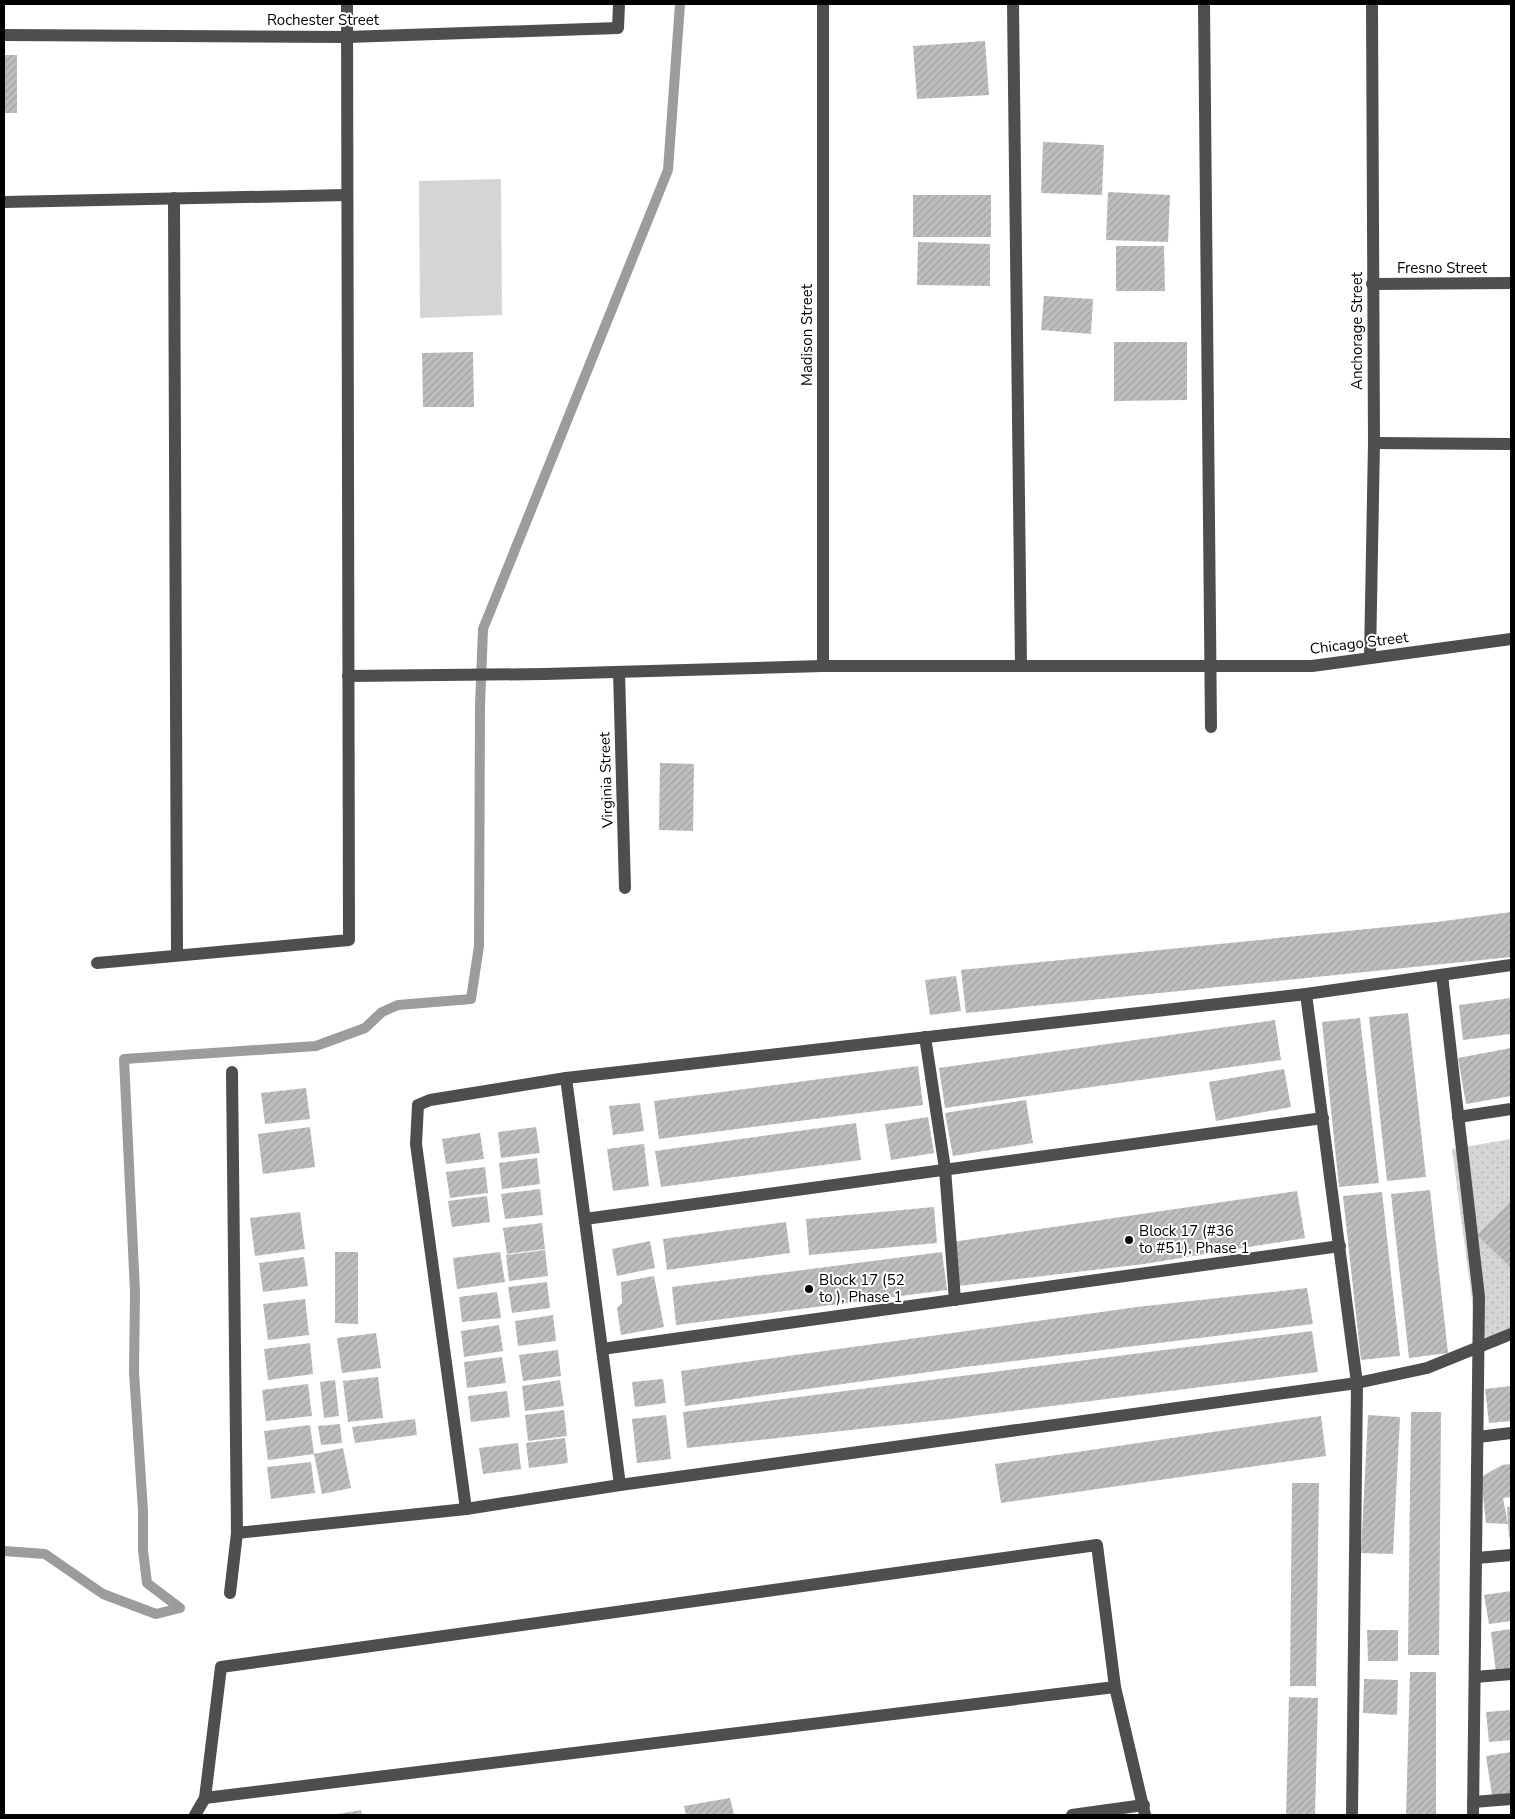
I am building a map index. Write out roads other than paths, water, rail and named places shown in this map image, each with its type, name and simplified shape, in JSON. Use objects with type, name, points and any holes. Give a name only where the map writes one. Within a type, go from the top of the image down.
[{"type":"street","points":[[97,962],[349,940],[347,4]]},
{"type":"street","name":"Rochester Street","points":[[4,35],[347,38],[618,28],[619,4]]},
{"type":"street","name":"Madison Street","points":[[823,4],[823,666]]},
{"type":"street","points":[[1013,4],[1021,666]]},
{"type":"street","points":[[1204,4],[1211,727]]},
{"type":"street","name":"Anchorage Street","points":[[1370,658],[1374,443],[1372,4]]},
{"type":"street","points":[[4,202],[347,195]]},
{"type":"street","points":[[174,198],[177,955]]},
{"type":"street","name":"Fresno Street","points":[[1372,284],[1511,283]]},
{"type":"street","points":[[1374,443],[1511,444]]},
{"type":"street","name":"Chicago Street","points":[[348,676],[545,674],[823,666],[1312,666],[1511,639]]},
{"type":"street","name":"Virginia Street","points":[[619,672],[625,888]]},
{"type":"street","points":[[466,1509],[416,1144],[418,1105],[430,1100],[566,1078],[1306,994],[1511,965]]},
{"type":"street","points":[[1442,975],[1480,1297],[1473,1815]]},
{"type":"street","points":[[1306,994],[1357,1383],[1352,1815]]},
{"type":"street","points":[[926,1037],[945,1169],[955,1300]]},
{"type":"street","points":[[230,1593],[237,1533],[232,1072]]},
{"type":"street","points":[[566,1078],[620,1486]]},
{"type":"street","points":[[1458,1117],[1511,1109]]},
{"type":"street","points":[[585,1219],[1323,1118]]},
{"type":"street","points":[[602,1349],[1340,1246]]},
{"type":"street","points":[[237,1533],[466,1509],[1357,1383],[1427,1368],[1511,1334]]},
{"type":"street","points":[[1478,1437],[1511,1433]]},
{"type":"street","points":[[195,1815],[205,1798],[221,1667],[1097,1545],[1115,1687],[1144,1810],[1072,1815]]},
{"type":"street","points":[[1476,1558],[1511,1555]]},
{"type":"street","points":[[1475,1677],[1511,1674]]},
{"type":"street","points":[[205,1798],[1115,1687]]},
{"type":"street","points":[[1473,1802],[1511,1799]]},
{"type":"waterway","points":[[4,1551],[45,1554],[103,1594],[156,1614],[180,1608],[147,1583],[143,1550],[143,1511],[134,1372],[135,1292],[124,1059],[316,1046],[365,1028],[382,1012],[398,1005],[471,999],[479,946],[480,706],[483,629],[668,170],[680,4]]},
{"type":"place","name":"Block 17 (#36 to #51), Phase 1","points":[[1129,1240]]},
{"type":"place","name":"Block 17 (52 to ), Phase 1","points":[[809,1289]]}]
